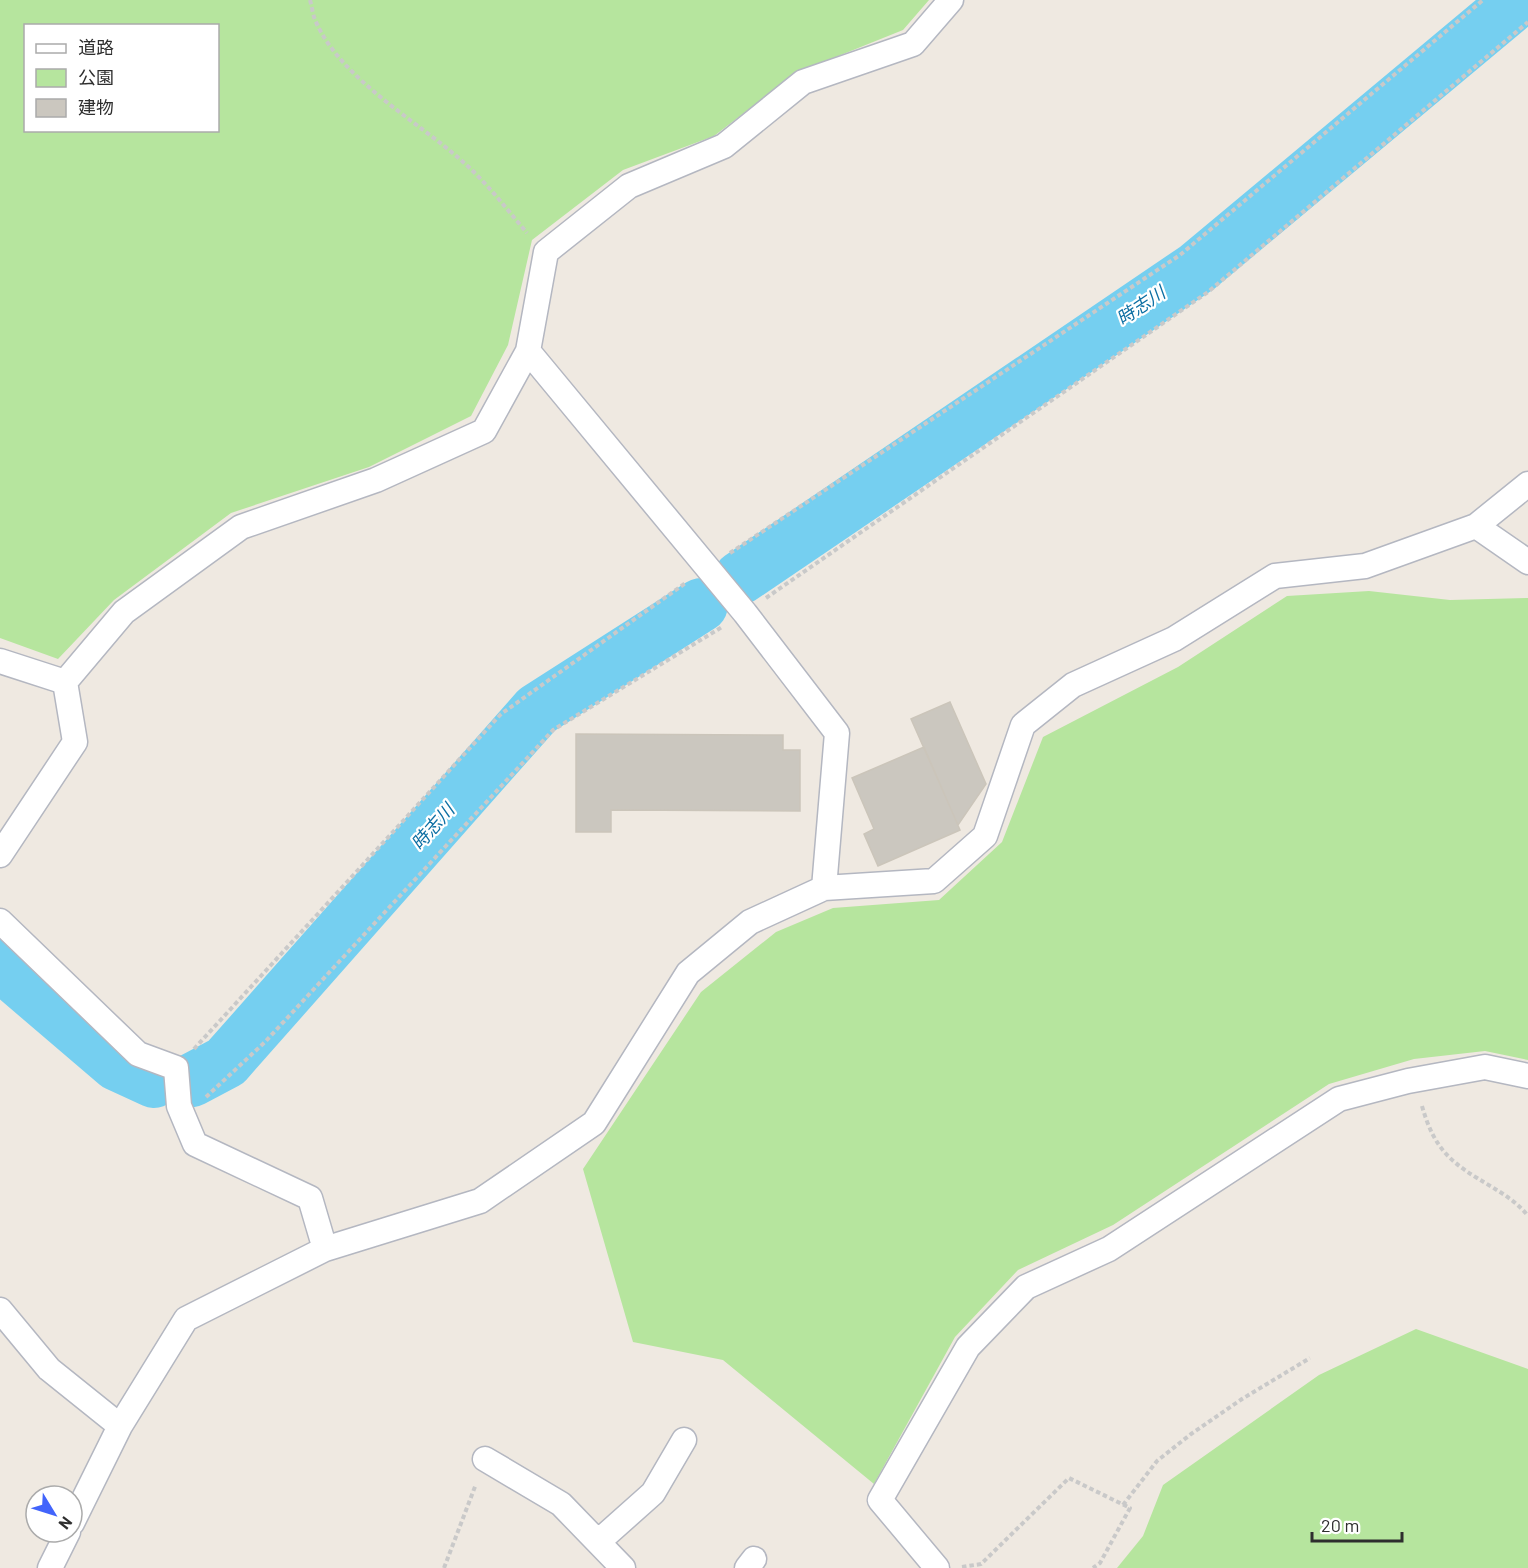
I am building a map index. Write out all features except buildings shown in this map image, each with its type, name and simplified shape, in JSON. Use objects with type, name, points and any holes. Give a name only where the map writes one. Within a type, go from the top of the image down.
[{"type":"street","points":[[0,855],[75,742],[65,682],[124,612],[241,527],[376,480],[484,431],[528,351],[546,252],[629,186],[724,146],[803,82],[913,44],[951,0]]},
{"type":"street","points":[[528,351],[746,613],[837,733],[824,888]]},
{"type":"street","points":[[84,1500],[120,1426],[186,1319],[326,1250],[480,1201],[594,1123],[688,973],[750,922],[824,888],[934,881],[985,836],[1023,725],[1073,685],[1174,639],[1275,576],[1365,566],[1476,526],[1528,484]]},
{"type":"street","points":[[1476,526],[1528,562]]},
{"type":"street","points":[[0,661],[65,682]]},
{"type":"street","points":[[0,921],[138,1054],[176,1068],[179,1106],[195,1144],[310,1198],[326,1250]]},
{"type":"street","points":[[937,1568],[880,1500],[968,1347],[1026,1287],[1109,1249],[1339,1100],[1414,1079],[1485,1067],[1528,1076]]},
{"type":"street","points":[[0,1310],[50,1369],[120,1426]]},
{"type":"street","points":[[597,1542],[653,1492],[684,1440]]},
{"type":"street","points":[[485,1459],[561,1504],[623,1568]]},
{"type":"street","points":[[50,1568],[62,1544]]},
{"type":"path","points":[[310,0],[315,21],[327,43],[344,64],[408,120],[462,160],[546,252]]},
{"type":"path","points":[[176,1068],[501,714],[707,568],[1180,255],[1483,0]]},
{"type":"path","points":[[179,1106],[208,1096],[265,1042],[554,730],[746,613],[1208,292],[1528,22]]},
{"type":"path","points":[[1414,1079],[1426,1120],[1451,1161],[1503,1194],[1523,1209],[1528,1216]]},
{"type":"path","points":[[1123,1505],[1157,1461],[1191,1434],[1242,1399],[1310,1358]]},
{"type":"path","points":[[444,1568],[485,1459]]},
{"type":"path","points":[[955,1568],[981,1564],[1069,1478],[1130,1508],[1100,1563],[1094,1568]]},
{"type":"green space","points":[[0,0],[929,0],[903,30],[796,73],[714,136],[623,170],[532,240],[508,345],[471,416],[369,467],[231,513],[114,600],[58,659],[0,638]]},
{"type":"green space","points":[[1369,591],[1450,600],[1528,598],[1528,1060],[1485,1051],[1414,1059],[1329,1084],[1113,1225],[1018,1270],[955,1337],[874,1484],[723,1360],[633,1342],[583,1169],[701,992],[776,932],[833,908],[939,900],[1002,842],[1043,737],[1178,667],[1287,596]]},
{"type":"green space","points":[[1416,1329],[1528,1369],[1528,1568],[1117,1568],[1143,1536],[1163,1485],[1319,1375]]},
{"type":"waterway","name":"時志川","points":[[740,578],[1197,268],[1518,0]]},
{"type":"waterway","name":"時志川","points":[[192,1080],[226,1062],[537,710],[701,605]]},
{"type":"waterway","name":"時志川","points":[[0,964],[117,1064],[154,1081]]}]
